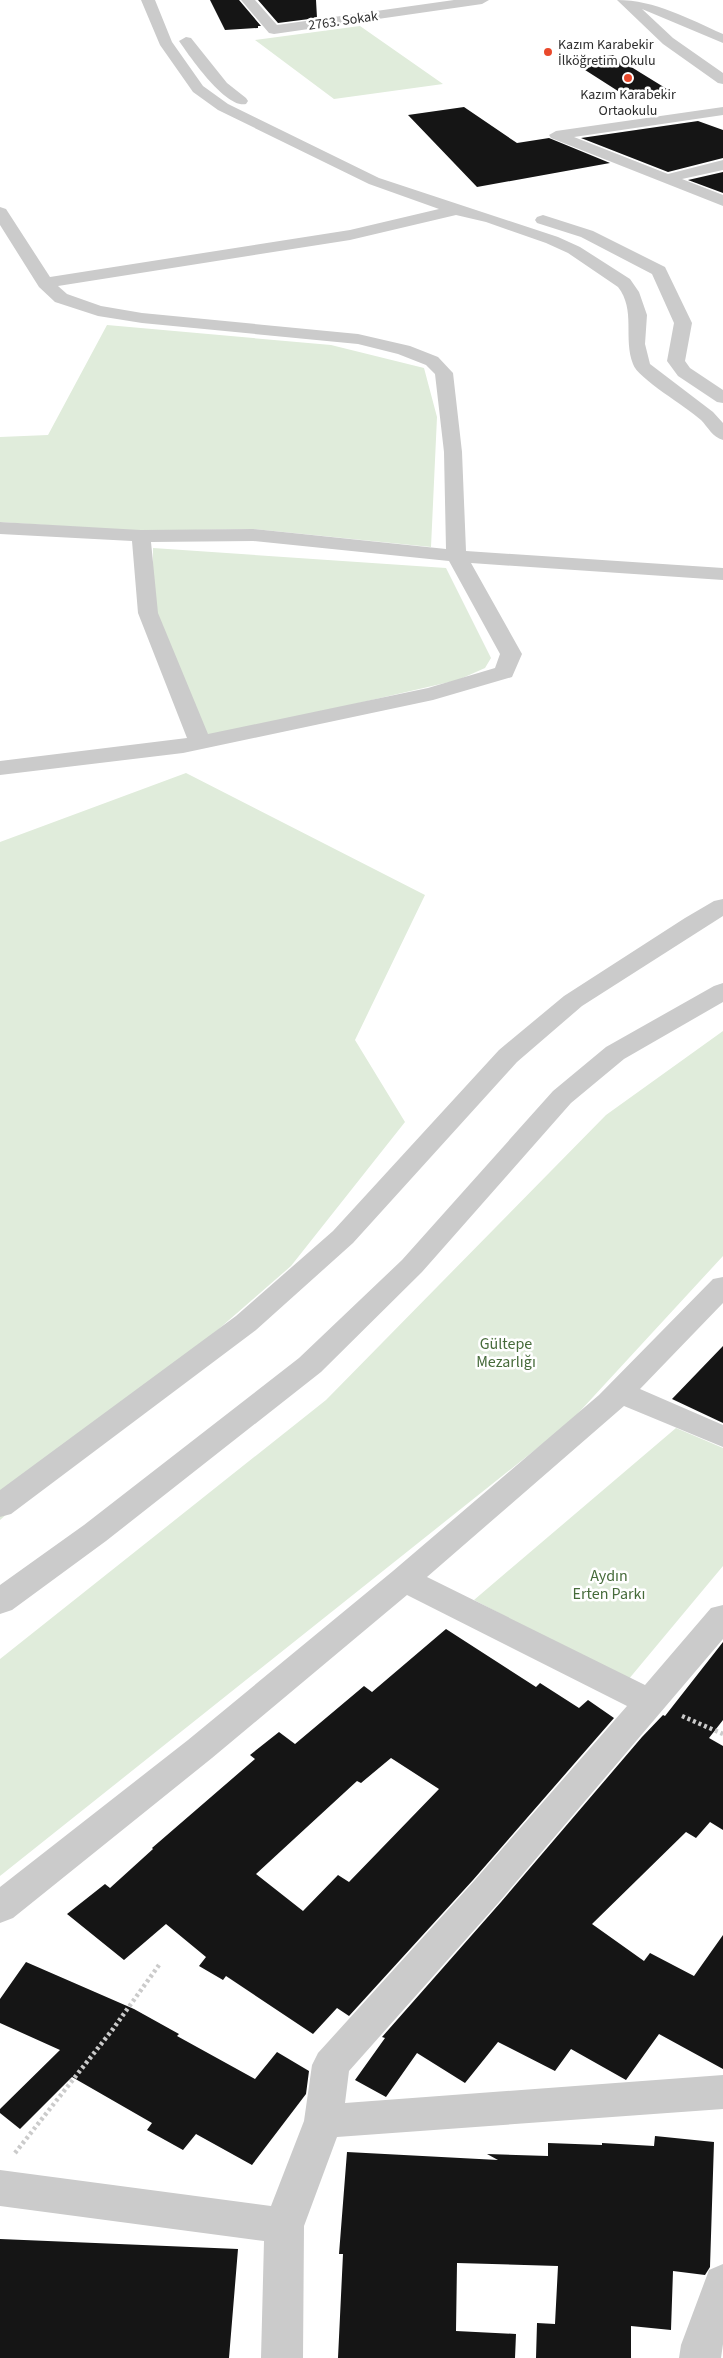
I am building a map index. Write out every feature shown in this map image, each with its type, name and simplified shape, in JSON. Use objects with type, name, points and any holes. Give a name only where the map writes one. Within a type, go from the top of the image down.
[{"type":"street","points":[[148,0],[165,42],[198,89],[223,108],[374,181],[552,240],[574,250],[624,283],[631,292],[638,315],[636,344],[642,366],[707,416],[723,434]]},
{"type":"street","name":"2763. Sokak","points":[[248,0],[274,30],[482,0]]},
{"type":"street","points":[[625,1],[646,6],[723,40]]},
{"type":"street","points":[[625,1],[668,40],[723,80]]},
{"type":"street","points":[[167,6],[171,20],[199,60],[222,86],[259,114],[362,161],[439,187]]},
{"type":"street","points":[[723,111],[556,135],[665,180],[723,201]]},
{"type":"street","points":[[665,180],[723,165]]},
{"type":"street","points":[[456,193],[588,234],[658,271],[683,323],[676,361],[684,372],[723,398]]},
{"type":"street","points":[[45,283],[350,234],[457,210],[483,202]]},
{"type":"street","points":[[0,212],[45,283],[61,298],[98,312],[358,339],[404,350],[432,361],[444,373],[453,452],[456,555],[511,654],[504,672],[433,694],[183,746],[0,768]]},
{"type":"street","points":[[0,528],[141,536],[253,535],[498,560],[723,574]]},
{"type":"street","points":[[141,536],[148,613],[200,742]]},
{"type":"street","points":[[0,1506],[246,1323],[343,1237],[508,1056],[573,1001],[723,906]]},
{"type":"street","points":[[0,1602],[95,1533],[310,1365],[412,1266],[562,1097],[615,1053],[723,990]]},
{"type":"street","points":[[0,1908],[200,1749],[404,1579],[619,1392],[723,1286]]},
{"type":"street","points":[[619,1392],[723,1437]]},
{"type":"street","points":[[404,1579],[650,1702]]},
{"type":"street","points":[[282,2358],[284,2226],[323,2121],[331,2065],[487,1891],[723,1617]]},
{"type":"street","points":[[323,2121],[723,2092]]},
{"type":"street","points":[[6,2172],[284,2226]]},
{"type":"street","points":[[709,2348],[723,2283]]},
{"type":"path","points":[[650,1702],[723,1734]]},
{"type":"path","points":[[6,2172],[159,1965]]},
{"type":"green space","points":[[360,26],[443,84],[334,99],[255,40]]},
{"type":"green space","points":[[107,325],[331,345],[424,368],[437,417],[431,547],[253,529],[135,531],[0,522],[0,437],[48,435]]},
{"type":"green space","points":[[153,548],[446,568],[491,658],[485,668],[458,680],[207,738],[153,609]]},
{"type":"green space","points":[[186,773],[425,895],[355,1040],[405,1122],[291,1266],[0,1520],[0,842]]},
{"type":"green space","name":"Gültepe Mezarlığı","points":[[723,1031],[723,1256],[570,1422],[0,1876],[0,1659],[326,1400],[606,1115]]},
{"type":"green space","name":"Aydın Erten Parkı","points":[[676,1428],[723,1448],[723,1566],[628,1680],[474,1600]]},
{"type":"building","points":[[210,0],[239,0],[261,26],[258,26],[258,28],[225,30]]},
{"type":"building","points":[[258,0],[316,0],[317,18],[278,23]]},
{"type":"building","name":"Kazım Karabekir Ortaokulu","points":[[613,55],[675,94],[632,100],[571,61]]},
{"type":"building","points":[[464,107],[517,143],[549,138],[610,163],[477,187],[408,115]]},
{"type":"building","points":[[698,121],[723,130],[723,158],[668,172],[581,138]]},
{"type":"building","points":[[723,172],[723,193],[688,180]]},
{"type":"building","points":[[723,1346],[723,1423],[672,1399]]},
{"type":"building","points":[[446,1629],[536,1687],[540,1683],[579,1708],[588,1700],[614,1718],[473,1880],[349,2016],[337,2008],[313,2034],[226,1976],[223,1980],[199,1966],[206,1957],[166,1924],[124,1960],[67,1914],[105,1884],[110,1888],[152,1848],[255,1759],[250,1755],[279,1732],[295,1744],[364,1686],[372,1692]],"holes":[[[391,1758],[439,1789],[349,1882],[338,1875],[303,1911],[256,1874],[357,1781],[361,1783]]]},
{"type":"building","points":[[723,1642],[723,1720],[709,1738],[723,1746],[723,1830],[710,1822],[696,1838],[686,1832],[592,1924],[644,1961],[650,1953],[694,1976],[723,1935],[723,2069],[659,2034],[626,2080],[571,2049],[555,2071],[498,2042],[465,2083],[417,2053],[386,2097],[355,2080],[385,2038],[382,2037],[501,1902],[642,1737],[663,1715],[665,1716]]},
{"type":"building","points":[[26,1962],[134,2009],[179,2034],[177,2036],[255,2079],[277,2052],[309,2071],[306,2094],[252,2165],[196,2134],[183,2150],[147,2130],[152,2123],[72,2077],[20,2129],[0,2113],[0,2109],[60,2050],[0,2023],[0,1999]]},
{"type":"building","points":[[655,2136],[714,2142],[710,2267],[705,2275],[673,2271],[671,2330],[631,2326],[631,2358],[536,2358],[537,2323],[555,2324],[558,2266],[457,2263],[456,2331],[516,2334],[515,2358],[338,2358],[343,2254],[339,2254],[347,2152],[498,2160],[487,2154],[548,2156],[548,2143],[602,2145],[602,2143],[654,2146]]},
{"type":"building","points":[[0,2239],[238,2249],[229,2358],[0,2358]]},
{"type":"place","name":"Kazım Karabekir İlköğretim Okulu","points":[[548,52]]},
{"type":"place","name":"Kazım Karabekir Ortaokulu","points":[[628,78]]}]
